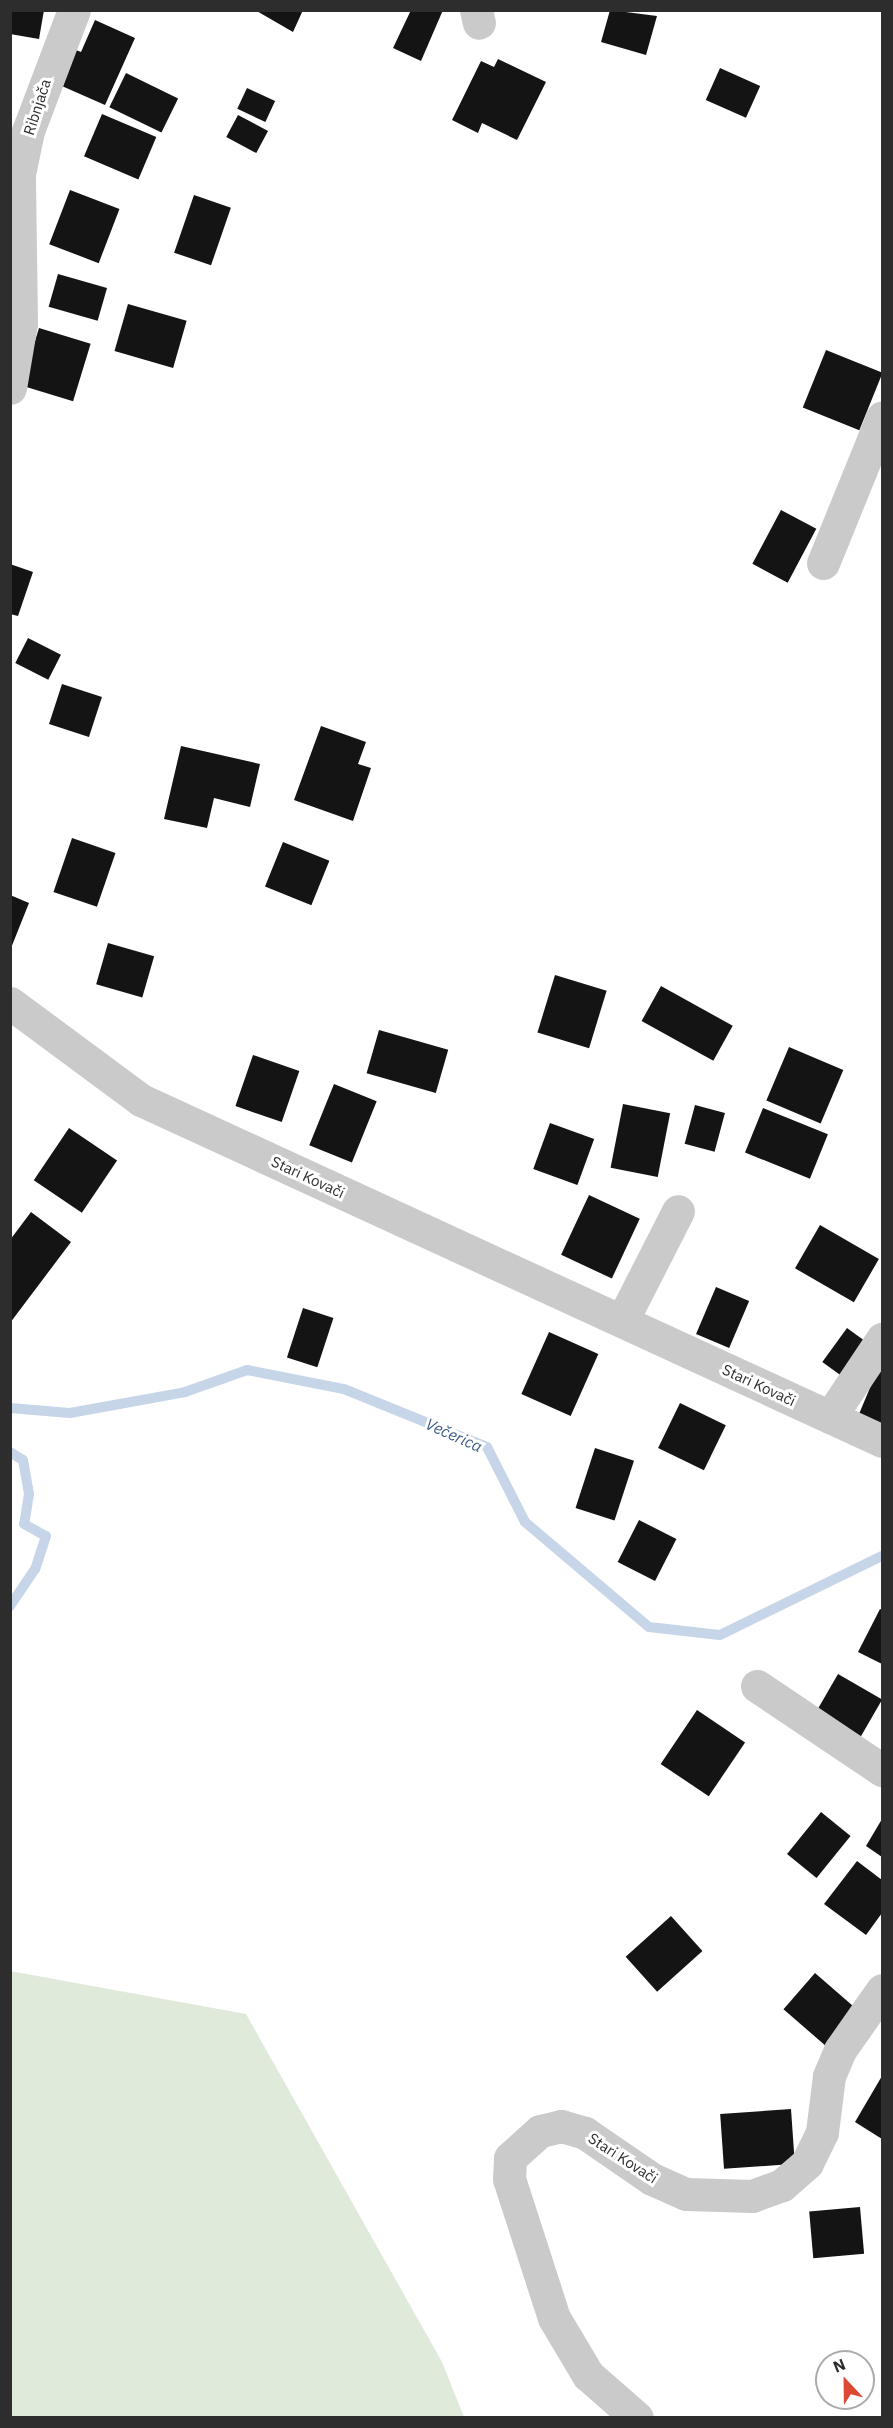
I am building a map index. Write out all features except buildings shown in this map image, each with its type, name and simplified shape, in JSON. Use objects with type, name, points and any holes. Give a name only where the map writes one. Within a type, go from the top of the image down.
[{"type":"street","name":"Ribnjača","points":[[10,388],[21,323],[19,174],[28,131],[74,10]]},
{"type":"street","points":[[823,563],[882,418]]},
{"type":"street","name":"Stari Kovači","points":[[10,1003],[141,1100],[623,1319],[882,1441]]},
{"type":"street","points":[[623,1319],[678,1211]]},
{"type":"street","points":[[830,1418],[882,1339]]},
{"type":"street","points":[[757,1686],[882,1770]]},
{"type":"street","name":"Stari Kovači","points":[[637,2418],[588,2375],[554,2318],[509,2179],[510,2158],[540,2131],[561,2126],[585,2133],[652,2179],[686,2194],[752,2196],[782,2185],[807,2163],[822,2132],[829,2076],[840,2050],[882,1990]]},
{"type":"green space","points":[[10,1971],[246,2014],[442,2362],[464,2417],[11,2417]]},
{"type":"waterway","name":"Večerica","points":[[10,1408],[70,1413],[185,1392],[247,1370],[344,1389],[487,1447],[525,1522],[649,1627],[720,1635],[882,1556]]},
{"type":"waterway","points":[[10,1452],[23,1460],[29,1494],[24,1524],[46,1536],[35,1569],[10,1606]]}]
